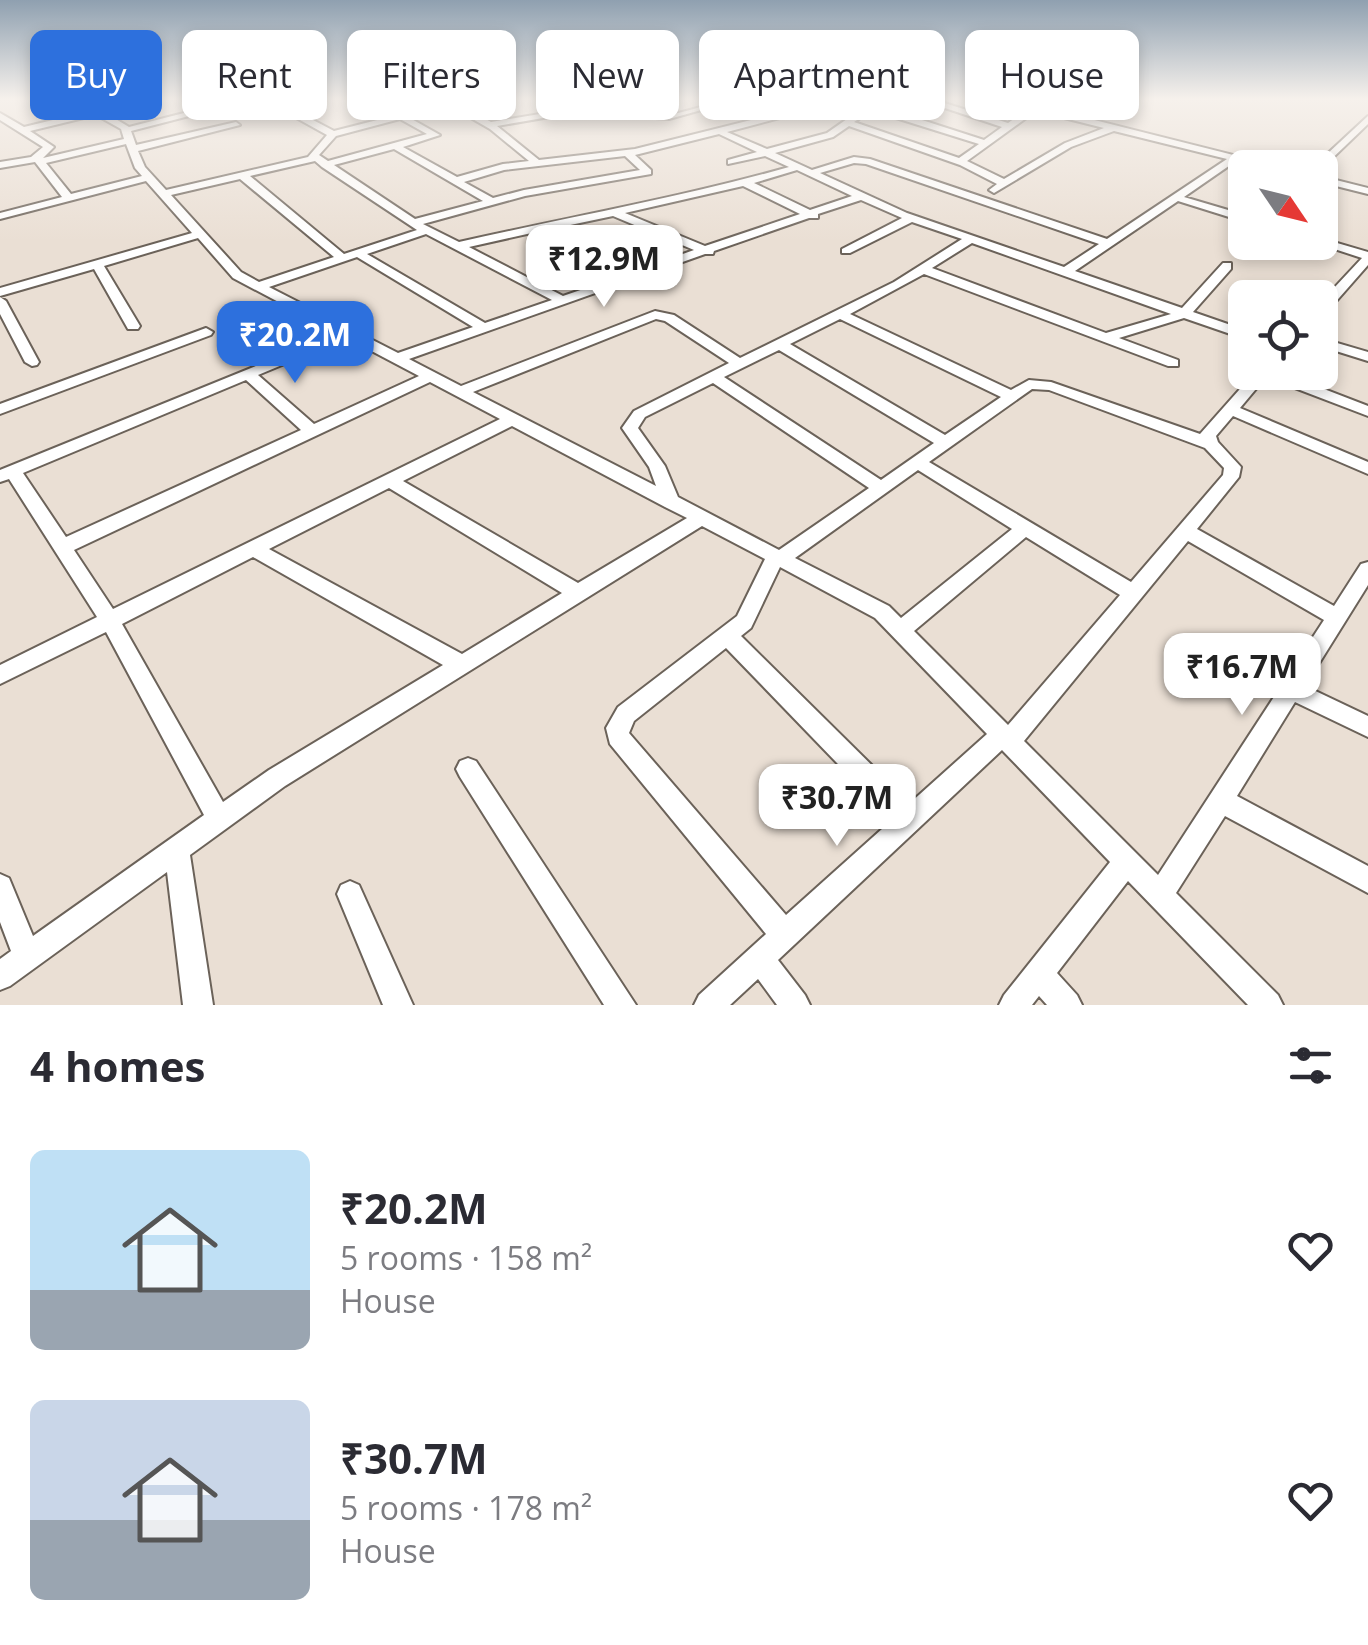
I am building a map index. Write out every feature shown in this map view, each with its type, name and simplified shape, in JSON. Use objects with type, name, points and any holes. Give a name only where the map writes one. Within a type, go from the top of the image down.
[{"type":"street","points":[[38,160],[49,147]]},
{"type":"street","points":[[0,165],[98,147]]},
{"type":"street","points":[[133,147],[148,177],[237,275],[882,612],[1268,1005]]},
{"type":"street","points":[[320,161],[327,147]]},
{"type":"street","points":[[163,194],[390,147]]},
{"type":"street","points":[[397,147],[492,202]]},
{"type":"street","points":[[517,147],[538,163]]},
{"type":"street","points":[[455,181],[538,163],[655,147]]},
{"type":"street","points":[[753,147],[912,218],[1228,329]]},
{"type":"street","points":[[731,162],[790,147]]},
{"type":"street","points":[[915,147],[960,162],[1004,183]]},
{"type":"street","points":[[960,162],[981,147]]},
{"type":"street","points":[[977,201],[1065,147]]},
{"type":"street","points":[[1190,147],[1228,156]]},
{"type":"street","points":[[912,156],[926,151]]},
{"type":"street","points":[[627,153],[648,172],[670,202]]},
{"type":"street","points":[[38,160],[68,198]]},
{"type":"street","points":[[811,173],[858,160],[1108,243]]},
{"type":"street","points":[[320,161],[413,223],[564,301]]},
{"type":"street","points":[[884,167],[898,162]]},
{"type":"street","points":[[1065,272],[1228,163]]},
{"type":"street","points":[[458,246],[611,211],[670,202],[798,168]]},
{"type":"street","points":[[413,223],[492,202],[648,172]]},
{"type":"street","points":[[242,175],[342,258]]},
{"type":"street","points":[[0,216],[148,177]]},
{"type":"street","points":[[1338,183],[1368,190]]},
{"type":"street","points":[[746,184],[814,216]]},
{"type":"street","points":[[394,359],[814,216],[861,196]]},
{"type":"street","points":[[1174,198],[1228,214]]},
{"type":"street","points":[[611,211],[709,252]]},
{"type":"street","points":[[846,252],[912,218]]},
{"type":"street","points":[[546,225],[567,241],[639,276]]},
{"type":"street","points":[[258,286],[427,230]]},
{"type":"street","points":[[0,292],[200,234]]},
{"type":"street","points":[[670,502],[658,466],[632,434],[632,421],[840,314],[970,239]]},
{"type":"street","points":[[1338,248],[1368,257],[1338,291]]},
{"type":"street","points":[[358,253],[486,328]]},
{"type":"street","points":[[96,264],[133,326]]},
{"type":"street","points":[[1105,338],[1184,314],[1226,266]]},
{"type":"street","points":[[923,269],[1174,364]]},
{"type":"street","points":[[0,301],[32,362]]},
{"type":"street","points":[[458,392],[655,314],[669,318],[740,364]]},
{"type":"street","points":[[840,314],[1010,395]]},
{"type":"street","points":[[0,409],[206,332]]},
{"type":"street","points":[[220,820],[110,620],[62,547],[6,474],[346,334]]},
{"type":"street","points":[[780,344],[945,442]]},
{"type":"street","points":[[1338,347],[1368,356]]},
{"type":"street","points":[[248,374],[312,431]]},
{"type":"street","points":[[714,376],[880,488]]},
{"type":"street","points":[[62,547],[430,378]]},
{"type":"street","points":[[709,1005],[910,820],[1006,738],[1234,472],[1230,460],[1211,444],[1038,383],[1010,395],[778,558],[751,613],[626,714],[616,728],[618,737],[785,935]]},
{"type":"street","points":[[1211,444],[1208,435],[1247,390]]},
{"type":"street","points":[[1312,390],[1368,411]]},
{"type":"street","points":[[1230,409],[1368,468]]},
{"type":"street","points":[[0,675],[512,420]]},
{"type":"street","points":[[916,462],[1133,593]]},
{"type":"street","points":[[390,481],[580,594]]},
{"type":"street","points":[[0,976],[277,778],[700,518]]},
{"type":"street","points":[[900,631],[1024,528]]},
{"type":"street","points":[[1186,531],[1337,618]]},
{"type":"street","points":[[253,549],[463,665]]},
{"type":"street","points":[[1160,895],[1368,570]]},
{"type":"street","points":[[727,636],[910,820]]},
{"type":"street","points":[[1290,690],[1368,726]]},
{"type":"street","points":[[468,769],[621,1005]]},
{"type":"street","points":[[1220,800],[1368,880]]},
{"type":"street","points":[[177,850],[198,1005]]},
{"type":"street","points":[[1014,1005],[1127,861]]},
{"type":"street","points":[[0,887],[27,957]]},
{"type":"street","points":[[350,894],[398,1005]]},
{"type":"street","points":[[760,958],[795,1005]]},
{"type":"street","points":[[1038,974],[1067,1005]]}]
